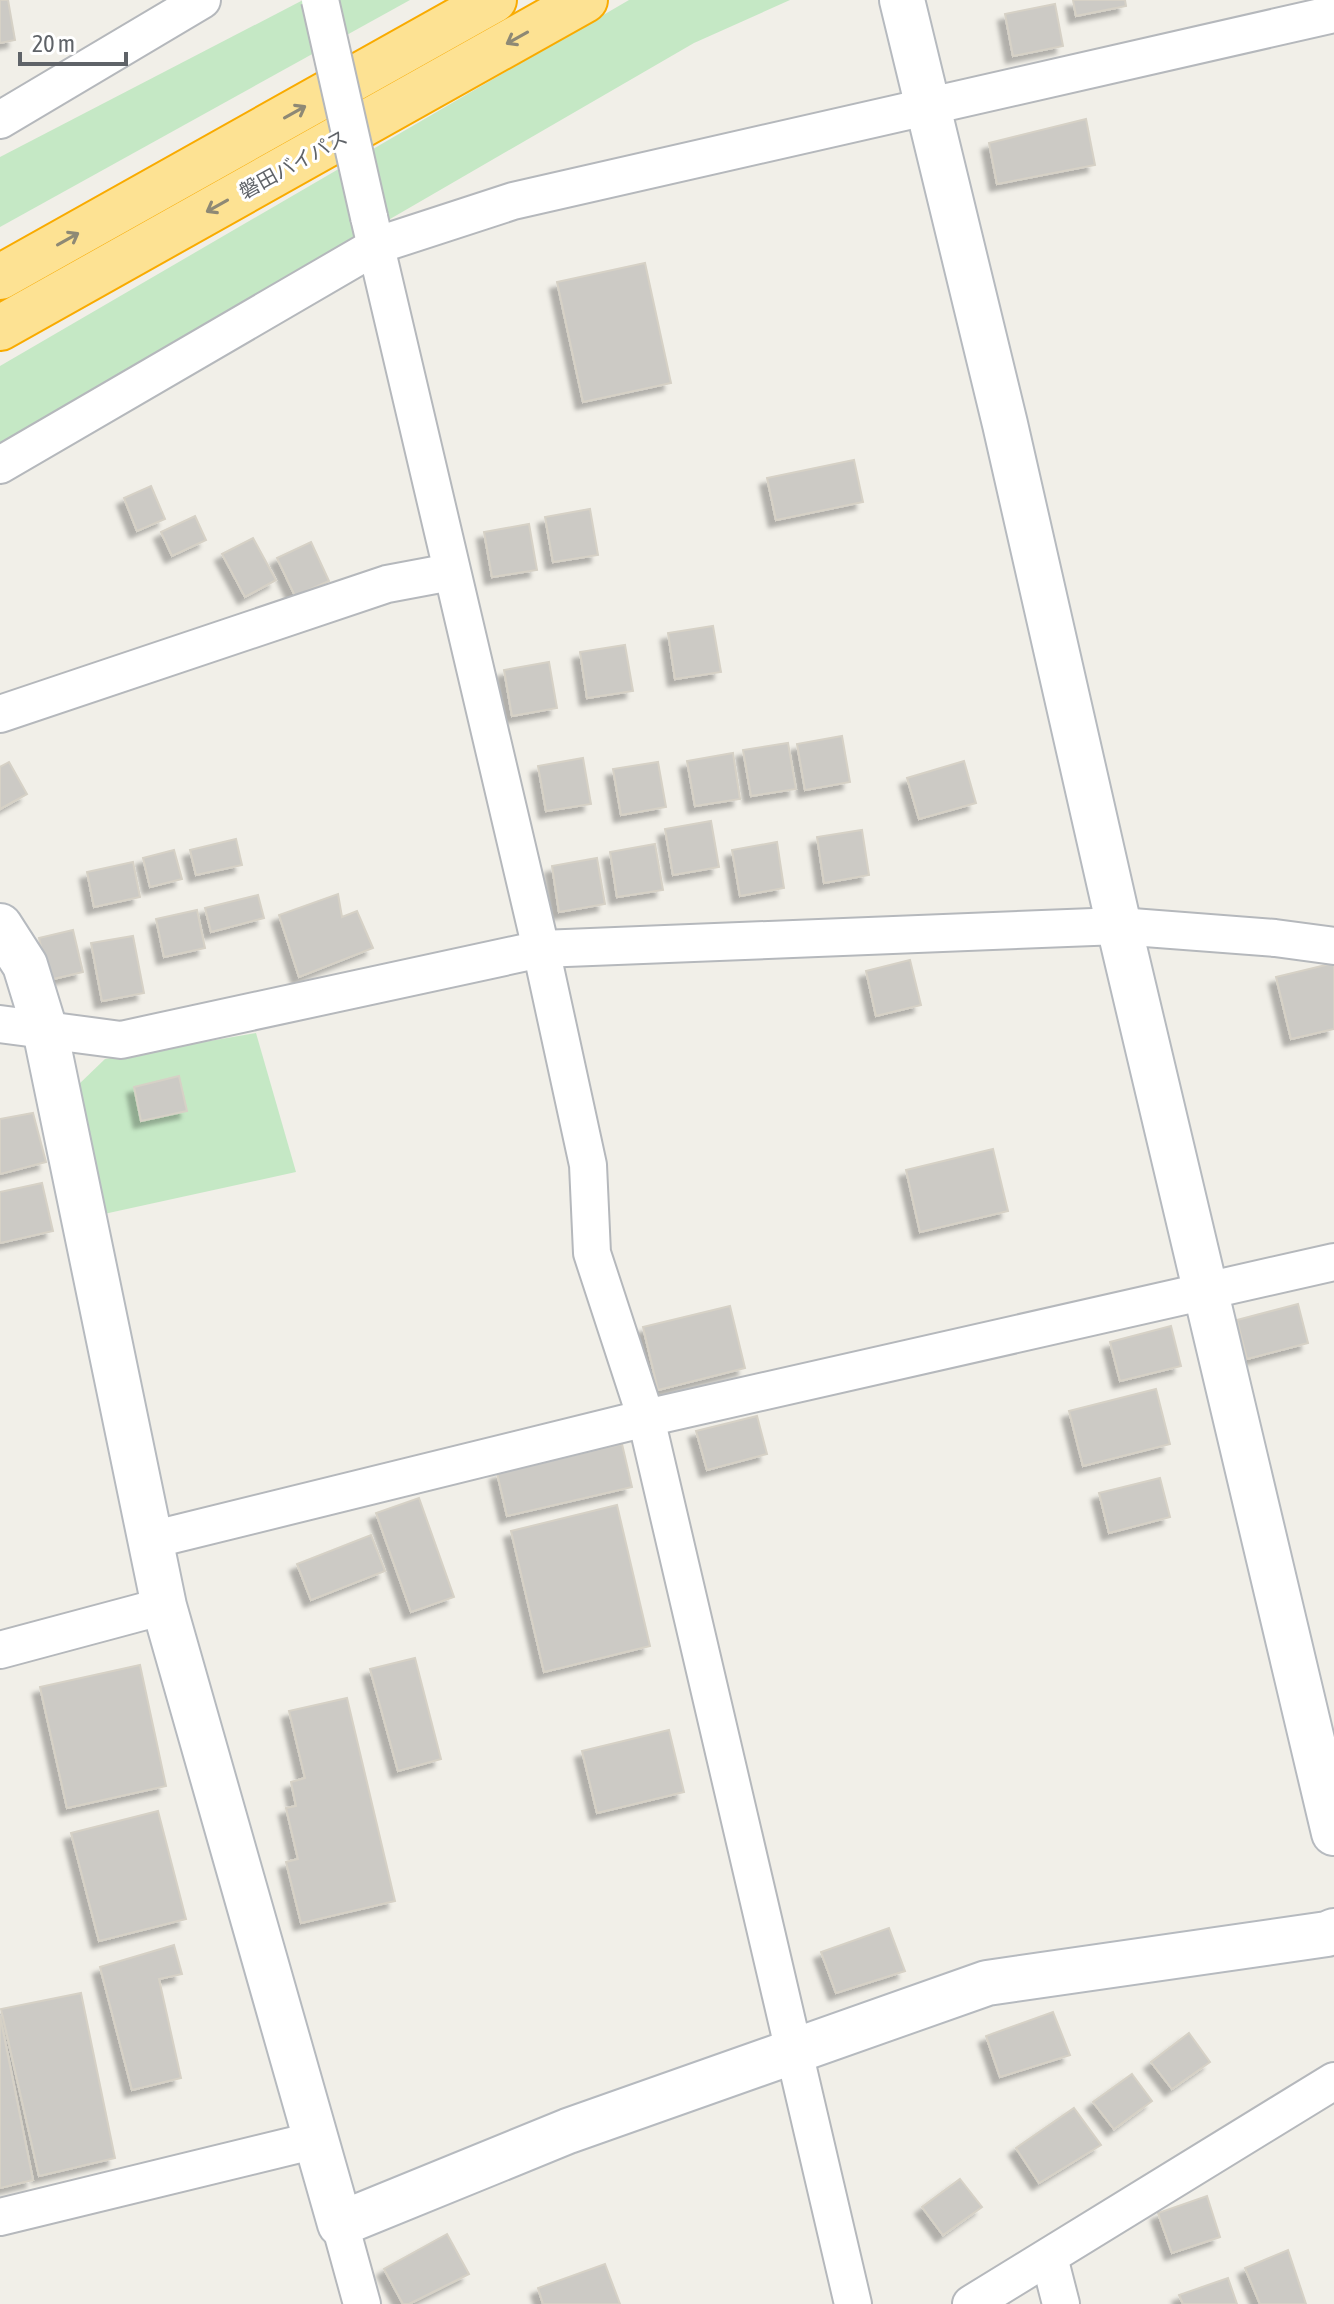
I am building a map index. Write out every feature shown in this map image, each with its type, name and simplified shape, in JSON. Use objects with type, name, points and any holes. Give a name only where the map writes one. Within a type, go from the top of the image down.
[{"type":"highway","points":[[0,277],[494,0]]},
{"type":"highway","name":"磐田バイパス","points":[[0,328],[585,0]]},
{"type":"street","points":[[0,120],[202,0]]},
{"type":"street","points":[[320,0],[541,949],[588,1165],[592,1253],[646,1418],[853,2304]]},
{"type":"street","points":[[902,0],[1005,424],[1119,926],[1334,1833]]},
{"type":"street","points":[[0,465],[373,231],[1334,14]]},
{"type":"street","points":[[0,714],[387,584],[451,572]]},
{"type":"street","points":[[0,926],[25,965],[45,1030],[164,1606],[362,2304]]},
{"type":"street","points":[[0,1024],[121,1040],[541,949],[1119,926],[1334,946]]},
{"type":"street","points":[[151,1540],[646,1418],[1334,1262]]},
{"type":"street","points":[[0,1650],[164,1606]]},
{"type":"street","points":[[340,2224],[568,2131],[987,1983],[1334,1931]]},
{"type":"street","points":[[971,2304],[1334,2081]]},
{"type":"street","points":[[0,2217],[316,2140]]},
{"type":"street","points":[[1049,2257],[1061,2304]]},
{"type":"green space","points":[[303,0],[410,0],[0,227],[0,157]]},
{"type":"green space","points":[[629,0],[790,0],[694,43],[0,445],[0,366]]},
{"type":"green space","points":[[256,1033],[296,1172],[104,1214],[77,1086],[105,1059]]},
{"type":"building","points":[[0,0],[8,0],[15,40],[0,43]]},
{"type":"building","points":[[1073,0],[1125,0],[1126,6],[1076,16]]},
{"type":"building","points":[[1055,4],[1063,46],[1013,56],[1005,14]]},
{"type":"building","points":[[1086,119],[1095,165],[997,184],[989,143]]},
{"type":"building","points":[[645,263],[671,383],[583,402],[557,282]]},
{"type":"building","points":[[854,460],[863,502],[776,520],[767,478]]},
{"type":"building","points":[[151,486],[165,519],[137,531],[124,498]]},
{"type":"building","points":[[590,509],[598,555],[553,562],[545,517]]},
{"type":"building","points":[[195,516],[206,540],[172,556],[161,532]]},
{"type":"building","points":[[529,524],[537,570],[492,577],[484,532]]},
{"type":"building","points":[[253,538],[276,580],[245,597],[222,554]]},
{"type":"building","points":[[311,542],[329,581],[295,596],[277,558]]},
{"type":"building","points":[[713,626],[721,672],[675,679],[668,633]]},
{"type":"building","points":[[625,645],[633,691],[587,698],[580,652]]},
{"type":"building","points":[[549,662],[557,708],[512,716],[504,670]]},
{"type":"building","points":[[842,736],[850,782],[805,790],[797,744]]},
{"type":"building","points":[[788,743],[796,789],[751,796],[743,750]]},
{"type":"building","points":[[733,753],[740,799],[695,806],[687,761]]},
{"type":"building","points":[[583,758],[591,804],[546,811],[538,766]]},
{"type":"building","points":[[964,761],[976,803],[919,819],[907,778]]},
{"type":"building","points":[[9,762],[27,794],[0,809],[0,767]]},
{"type":"building","points":[[658,762],[666,807],[621,815],[613,769]]},
{"type":"building","points":[[711,821],[719,867],[673,875],[665,829]]},
{"type":"building","points":[[862,830],[869,875],[824,883],[817,837]]},
{"type":"building","points":[[236,839],[242,865],[196,875],[190,850]]},
{"type":"building","points":[[777,842],[784,888],[740,896],[732,850]]},
{"type":"building","points":[[655,844],[663,890],[617,897],[610,852]]},
{"type":"building","points":[[174,850],[182,879],[150,887],[143,858]]},
{"type":"building","points":[[597,858],[605,904],[559,912],[552,866]]},
{"type":"building","points":[[133,862],[140,897],[94,907],[87,872]]},
{"type":"building","points":[[338,894],[342,917],[357,911],[373,948],[299,977],[279,915]]},
{"type":"building","points":[[258,895],[264,918],[211,932],[205,908]]},
{"type":"building","points":[[197,910],[205,948],[164,957],[156,919]]},
{"type":"building","points":[[73,930],[83,972],[49,980],[39,938]]},
{"type":"building","points":[[133,936],[144,993],[102,1001],[91,943]]},
{"type":"building","points":[[910,960],[921,1005],[876,1016],[866,971]]},
{"type":"building","points":[[1334,963],[1334,1029],[1291,1039],[1276,977]]},
{"type":"building","points":[[179,1076],[187,1111],[141,1121],[134,1087]]},
{"type":"building","points":[[33,1113],[46,1162],[0,1174],[0,1119]]},
{"type":"building","points":[[993,1149],[1008,1211],[920,1232],[906,1170]]},
{"type":"building","points":[[42,1183],[53,1231],[0,1243],[0,1192]]},
{"type":"building","points":[[1298,1304],[1308,1343],[1247,1359],[1237,1320]]},
{"type":"building","points":[[730,1306],[745,1368],[658,1390],[643,1327]]},
{"type":"building","points":[[1171,1326],[1181,1366],[1120,1381],[1110,1342]]},
{"type":"building","points":[[1156,1389],[1170,1444],[1083,1466],[1069,1411]]},
{"type":"building","points":[[757,1416],[767,1454],[707,1470],[696,1431]]},
{"type":"building","points":[[622,1444],[632,1487],[507,1516],[497,1473]]},
{"type":"building","points":[[1160,1478],[1170,1517],[1109,1533],[1099,1493]]},
{"type":"building","points":[[419,1498],[454,1597],[411,1612],[376,1513]]},
{"type":"building","points":[[617,1505],[650,1646],[544,1672],[511,1531]]},
{"type":"building","points":[[371,1535],[385,1571],[311,1600],[297,1564]]},
{"type":"building","points":[[415,1658],[441,1759],[398,1771],[370,1669]]},
{"type":"building","points":[[140,1665],[166,1786],[67,1808],[40,1687]]},
{"type":"building","points":[[347,1698],[395,1901],[301,1923],[286,1862],[298,1859],[286,1808],[296,1806],[291,1782],[305,1778],[289,1711]]},
{"type":"building","points":[[669,1730],[684,1792],[597,1813],[582,1751]]},
{"type":"building","points":[[158,1811],[186,1919],[99,1941],[71,1833]]},
{"type":"building","points":[[889,1928],[905,1971],[836,1993],[821,1952]]},
{"type":"building","points":[[174,1945],[182,1974],[159,1979],[181,2078],[132,2090],[100,1967]]},
{"type":"building","points":[[81,1993],[115,2158],[39,2176],[1,2009]]},
{"type":"building","points":[[1053,2012],[1070,2055],[1000,2077],[986,2036]]},
{"type":"building","points":[[0,2016],[33,2180],[0,2188]]},
{"type":"building","points":[[1189,2033],[1210,2062],[1172,2089],[1151,2062]]},
{"type":"building","points":[[1132,2074],[1152,2101],[1114,2129],[1093,2102]]},
{"type":"building","points":[[1074,2108],[1101,2145],[1039,2183],[1016,2148]]},
{"type":"building","points":[[960,2179],[982,2207],[943,2235],[922,2207]]},
{"type":"building","points":[[1207,2196],[1220,2237],[1172,2253],[1158,2213]]},
{"type":"building","points":[[447,2234],[469,2274],[409,2304],[403,2304],[384,2269]]},
{"type":"building","points":[[1288,2250],[1306,2304],[1260,2304],[1245,2268]]},
{"type":"building","points":[[605,2264],[620,2304],[543,2304],[538,2288]]},
{"type":"building","points":[[1228,2278],[1237,2304],[1183,2304],[1179,2295]]}]
